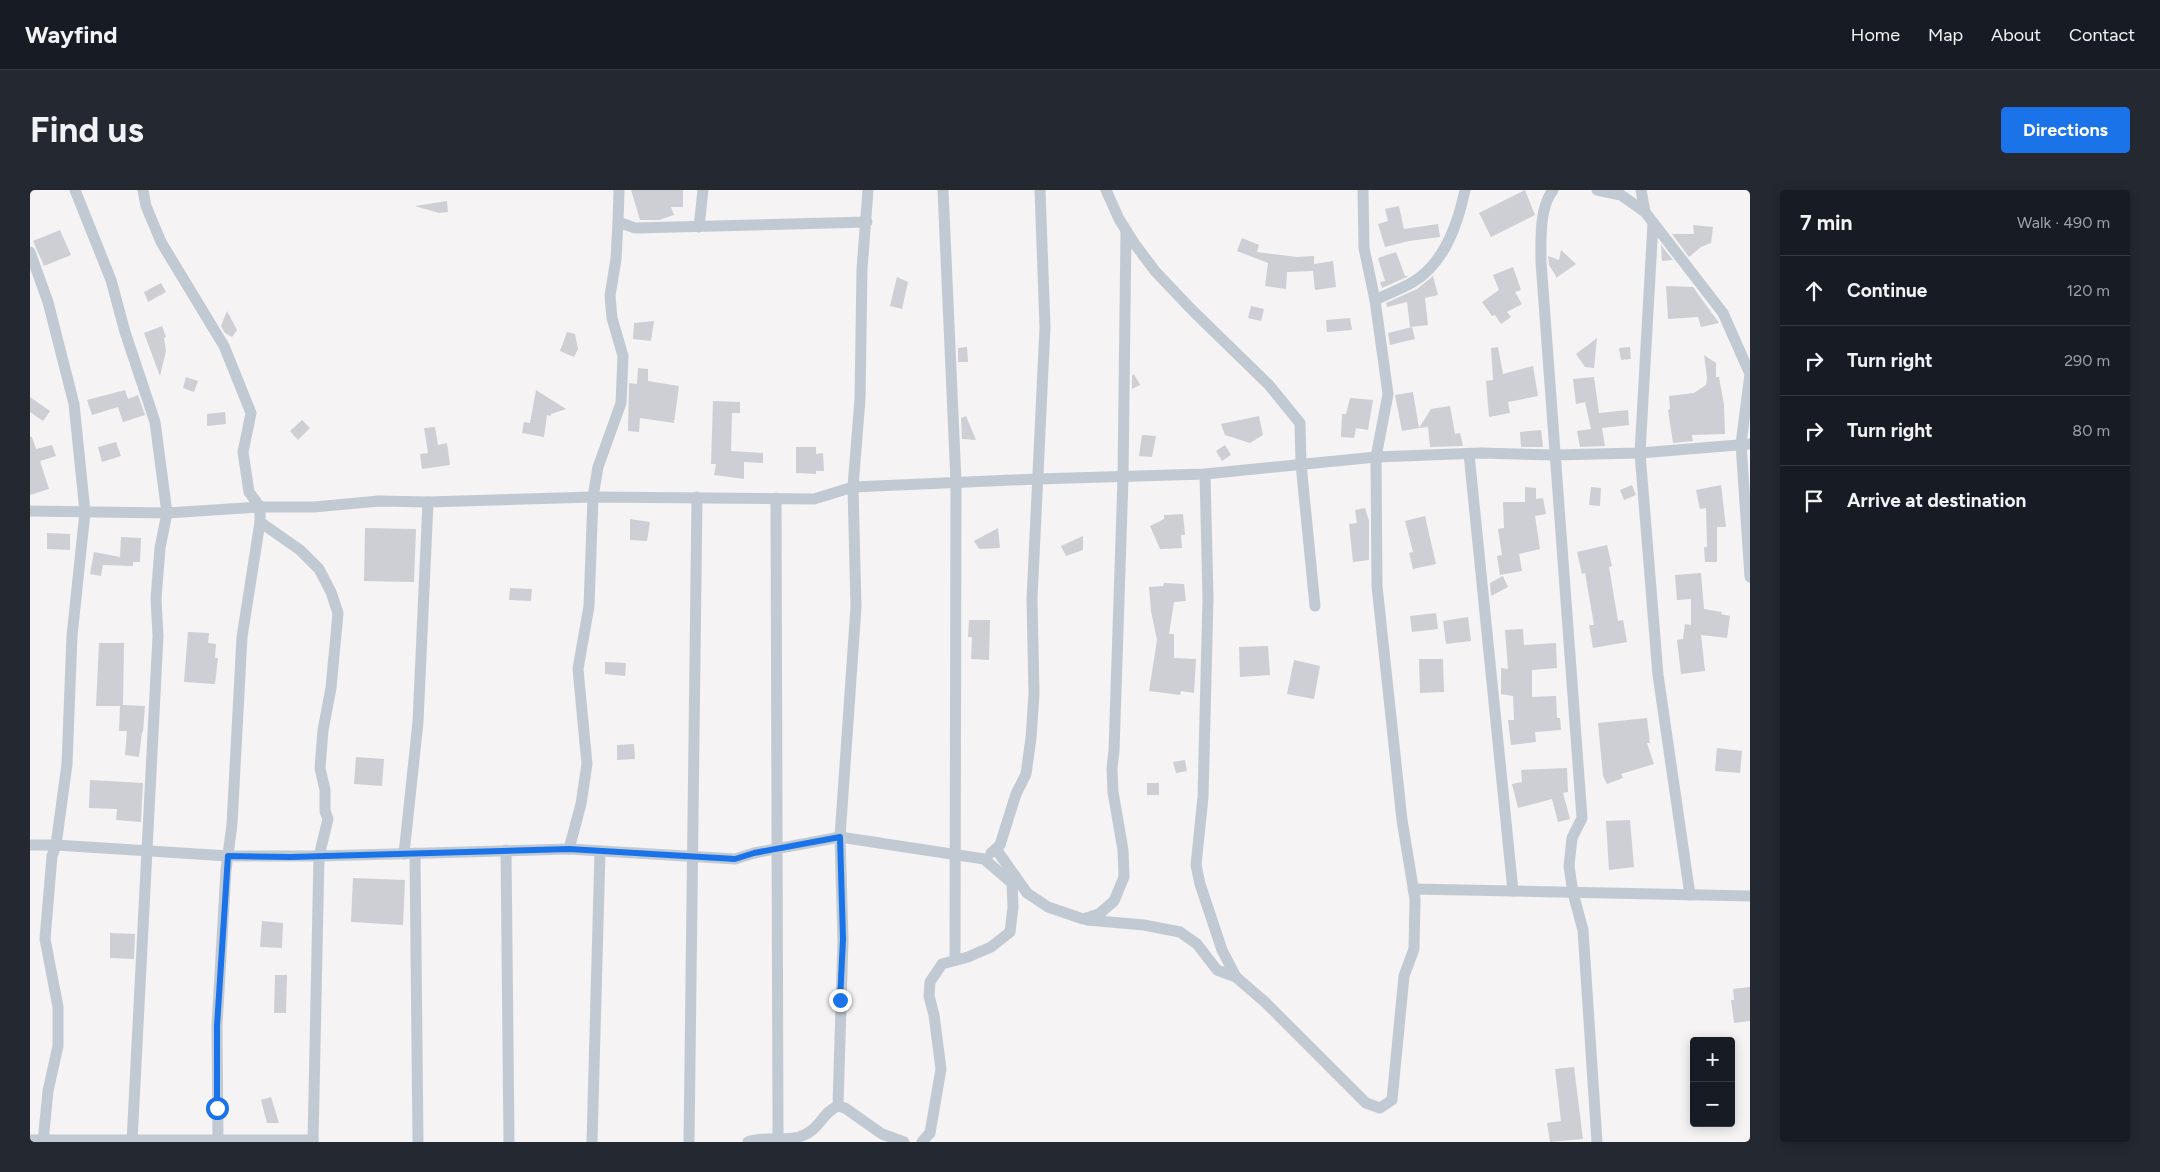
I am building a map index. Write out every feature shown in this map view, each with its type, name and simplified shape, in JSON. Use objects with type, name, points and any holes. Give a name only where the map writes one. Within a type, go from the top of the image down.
[{"type":"street","points":[[75,190],[111,280],[125,332],[155,422],[167,513],[160,548],[156,599],[158,636],[133,1141]]},
{"type":"street","points":[[143,190],[146,206],[161,242],[224,346],[252,413],[243,452],[249,492],[260,507],[260,522],[242,638],[232,824],[228,856],[217,1026],[218,1141]]},
{"type":"street","points":[[569,849],[581,804],[587,764],[578,669],[588,606],[593,497],[598,467],[621,403],[623,356],[620,338],[612,318],[610,296],[616,259],[619,190]]},
{"type":"street","points":[[699,227],[703,190]]},
{"type":"street","points":[[838,1106],[843,939],[840,837],[856,607],[853,487],[860,399],[862,268],[868,190]]},
{"type":"street","points":[[943,190],[956,482],[955,960]]},
{"type":"street","points":[[984,859],[1000,845],[1016,794],[1026,774],[1031,738],[1034,694],[1032,599],[1036,479],[1045,327],[1040,190]]},
{"type":"street","points":[[1106,190],[1126,230],[1155,271],[1269,385],[1300,423],[1301,464],[1314,606]]},
{"type":"street","points":[[996,849],[1027,892],[1048,907],[1083,919],[1144,925],[1180,932],[1197,944],[1217,970],[1236,977],[1266,1003],[1366,1103],[1380,1108],[1392,1100],[1404,976],[1414,949],[1415,921],[1413,888],[1400,811],[1377,586],[1376,457],[1388,394],[1375,300],[1364,248],[1363,190]]},
{"type":"street","points":[[1375,300],[1415,281],[1438,259],[1458,221],[1465,190]]},
{"type":"street","points":[[1553,190],[1544,214],[1541,262],[1582,818],[1572,838],[1570,866],[1573,893],[1583,930],[1597,1142]]},
{"type":"street","points":[[1598,190],[1621,195],[1645,212],[1723,313],[1750,374],[1745,444],[1750,577]]},
{"type":"street","points":[[1641,190],[1645,212]]},
{"type":"street","points":[[618,222],[635,228],[867,222]]},
{"type":"street","points":[[1653,223],[1640,452],[1658,675],[1690,895]]},
{"type":"street","points":[[1083,919],[1099,914],[1114,901],[1124,877],[1123,850],[1113,792],[1112,768],[1124,478],[1126,230]]},
{"type":"street","points":[[30,252],[48,302],[74,404],[85,512],[72,636],[67,764],[56,845],[52,856],[45,938],[58,1007],[58,1046],[48,1090],[43,1141]]},
{"type":"street","points":[[30,511],[167,513],[260,507],[314,507],[379,502],[593,497],[814,499],[853,487],[1204,474],[1376,457],[1640,452],[1745,444]]},
{"type":"street","points":[[1469,454],[1513,891]]},
{"type":"street","points":[[1204,474],[1208,598],[1203,797],[1196,865],[1200,884],[1219,942],[1236,977]]},
{"type":"street","points":[[690,1142],[696,497]]},
{"type":"street","points":[[776,498],[778,1138]]},
{"type":"street","points":[[418,1142],[409,853],[418,722],[428,502]]},
{"type":"street","points":[[30,1140],[313,1141],[319,856],[328,819],[325,811],[325,790],[320,768],[338,613],[331,592],[319,569],[300,550],[260,522]]},
{"type":"street","points":[[30,845],[148,850],[228,856],[319,856],[569,849],[735,859],[778,848],[840,837],[984,859],[1012,883],[1013,907],[1010,932],[991,947],[942,964],[930,982],[929,996],[934,1014],[941,1069],[930,1133],[922,1142]]},
{"type":"street","points":[[506,850],[509,1142]]},
{"type":"street","points":[[592,1142],[600,851]]},
{"type":"street","points":[[1413,888],[1750,896]]},
{"type":"street","points":[[748,1142],[798,1137],[816,1129],[830,1110],[838,1106],[845,1108],[882,1134],[904,1142]]},
{"type":"building","points":[[631,190],[683,190],[683,207],[671,207],[674,215],[659,220],[640,220]]},
{"type":"building","points":[[1525,190],[1535,215],[1491,237],[1479,213]]},
{"type":"building","points":[[447,201],[448,212],[439,213],[415,206]]},
{"type":"building","points":[[1399,206],[1404,229],[1438,224],[1440,237],[1409,241],[1385,247],[1378,224],[1388,221],[1385,209]]},
{"type":"building","points":[[1693,225],[1713,227],[1711,243],[1701,247],[1689,257],[1672,234],[1694,234]]},
{"type":"building","points":[[60,230],[71,255],[44,266],[33,241]]},
{"type":"building","points":[[1242,238],[1259,245],[1257,252],[1297,257],[1314,256],[1314,264],[1333,261],[1336,287],[1315,290],[1313,271],[1287,272],[1286,289],[1265,286],[1268,263],[1237,251]]},
{"type":"building","points":[[1661,245],[1673,260],[1662,261]]},
{"type":"building","points":[[1561,250],[1576,264],[1556,278],[1549,265],[1548,256],[1559,260]]},
{"type":"building","points":[[1396,252],[1405,276],[1409,276],[1382,288],[1380,282],[1385,281],[1378,258]]},
{"type":"building","points":[[1513,267],[1521,290],[1515,292],[1522,304],[1507,312],[1511,317],[1501,324],[1495,315],[1492,316],[1482,302],[1499,290],[1493,275]]},
{"type":"building","points":[[1433,276],[1438,295],[1425,298],[1428,325],[1410,327],[1407,302],[1387,307],[1386,303],[1417,289]]},
{"type":"building","points":[[897,277],[908,282],[902,309],[890,306]]},
{"type":"building","points":[[161,283],[166,292],[148,302],[144,292]]},
{"type":"building","points":[[1666,286],[1693,287],[1719,323],[1701,327],[1698,317],[1668,319]]},
{"type":"building","points":[[1251,306],[1264,309],[1261,321],[1248,318]]},
{"type":"building","points":[[227,311],[237,330],[232,337],[225,333],[221,326]]},
{"type":"building","points":[[1350,318],[1352,330],[1327,332],[1326,320]]},
{"type":"building","points":[[654,321],[651,341],[633,339],[634,323]]},
{"type":"building","points":[[162,326],[166,337],[164,338],[166,351],[160,376],[144,333]]},
{"type":"building","points":[[1412,327],[1415,339],[1390,345],[1388,333]]},
{"type":"building","points":[[567,332],[575,334],[578,349],[574,357],[560,351]]},
{"type":"building","points":[[1597,338],[1594,368],[1585,367],[1576,354]]},
{"type":"building","points":[[967,347],[968,362],[958,362],[958,348]]},
{"type":"building","points":[[1498,347],[1503,374],[1533,366],[1538,396],[1508,402],[1510,413],[1489,417],[1486,381],[1493,380],[1491,348]]},
{"type":"building","points":[[1630,347],[1631,359],[1621,360],[1619,348]]},
{"type":"building","points":[[1704,355],[1716,363],[1716,377],[1719,377],[1724,405],[1725,434],[1692,435],[1693,441],[1673,443],[1668,410],[1670,409],[1669,396],[1694,393],[1706,385]]},
{"type":"building","points":[[638,368],[648,369],[648,381],[679,386],[674,423],[640,418],[639,432],[628,431],[629,383],[637,384]]},
{"type":"building","points":[[1134,374],[1140,385],[1132,389],[1132,376]]},
{"type":"building","points":[[186,377],[198,381],[194,392],[183,388]]},
{"type":"building","points":[[1594,377],[1599,413],[1628,410],[1629,425],[1602,428],[1605,446],[1580,447],[1577,431],[1591,429],[1585,402],[1576,404],[1573,379]]},
{"type":"building","points":[[125,390],[128,399],[138,395],[145,415],[123,422],[118,407],[92,415],[87,400]]},
{"type":"building","points":[[536,390],[566,409],[551,414],[551,416],[547,415],[544,437],[522,433],[524,422],[530,423]]},
{"type":"building","points":[[1413,392],[1419,428],[1402,431],[1395,395]]},
{"type":"building","points":[[30,397],[50,411],[43,421],[30,412]]},
{"type":"building","points":[[1350,398],[1373,400],[1368,430],[1356,428],[1354,438],[1341,437],[1342,414],[1346,414]]},
{"type":"building","points":[[713,401],[740,402],[740,413],[732,413],[731,451],[763,453],[763,463],[744,462],[744,479],[714,475],[716,464],[711,464]]},
{"type":"building","points":[[1450,406],[1455,434],[1460,433],[1463,446],[1430,447],[1428,427],[1419,428],[1431,409]]},
{"type":"building","points":[[225,412],[226,424],[207,426],[207,414]]},
{"type":"building","points":[[966,416],[976,440],[962,439],[961,418]]},
{"type":"building","points":[[1259,416],[1263,435],[1250,443],[1225,435],[1221,424]]},
{"type":"building","points":[[302,420],[310,428],[298,440],[290,431]]},
{"type":"building","points":[[435,427],[438,445],[447,443],[450,465],[422,469],[420,454],[428,453],[424,428]]},
{"type":"building","points":[[1541,430],[1543,447],[1521,447],[1520,432]]},
{"type":"building","points":[[1142,435],[1156,436],[1152,457],[1139,456]]},
{"type":"building","points":[[30,437],[32,437],[36,449],[52,445],[56,456],[40,461],[49,489],[30,495]]},
{"type":"building","points":[[116,442],[121,456],[102,462],[98,447]]},
{"type":"building","points":[[1225,445],[1231,455],[1222,461],[1216,451]]},
{"type":"building","points":[[796,447],[816,447],[816,454],[823,453],[824,471],[816,471],[816,474],[796,473]]},
{"type":"building","points":[[1632,485],[1636,495],[1624,500],[1620,490]]},
{"type":"building","points":[[1721,485],[1726,527],[1717,527],[1717,562],[1705,562],[1704,547],[1707,547],[1706,508],[1700,509],[1696,490]]},
{"type":"building","points":[[1525,487],[1536,488],[1536,499],[1543,498],[1546,514],[1535,516],[1540,549],[1519,554],[1522,571],[1500,575],[1497,556],[1502,555],[1498,529],[1504,528],[1503,502],[1525,502]]},
{"type":"building","points":[[1591,487],[1601,488],[1600,506],[1589,505]]},
{"type":"building","points":[[1365,508],[1369,521],[1369,560],[1353,562],[1349,524],[1357,523],[1355,510]]},
{"type":"building","points":[[1183,514],[1185,535],[1181,535],[1182,548],[1160,549],[1150,526],[1164,519],[1164,515]]},
{"type":"building","points":[[1425,516],[1436,564],[1413,569],[1409,553],[1413,552],[1405,521]]},
{"type":"building","points":[[630,519],[650,522],[647,541],[630,540]]},
{"type":"building","points":[[365,528],[416,529],[414,582],[364,581]]},
{"type":"building","points":[[998,528],[1000,548],[979,549],[974,541]]},
{"type":"building","points":[[47,533],[70,534],[70,550],[47,549]]},
{"type":"building","points":[[1083,536],[1083,550],[1066,556],[1061,546]]},
{"type":"building","points":[[121,537],[141,538],[140,562],[133,562],[133,566],[103,565],[101,576],[90,574],[94,552],[120,557]]},
{"type":"building","points":[[1607,545],[1612,566],[1609,567],[1618,621],[1623,620],[1627,642],[1593,648],[1589,625],[1594,625],[1585,573],[1582,574],[1577,552]]},
{"type":"building","points":[[1701,573],[1704,609],[1722,612],[1721,614],[1730,616],[1727,638],[1701,635],[1705,671],[1681,674],[1677,640],[1683,639],[1685,624],[1691,625],[1691,599],[1677,600],[1675,575]]},
{"type":"building","points":[[1503,576],[1508,587],[1491,596],[1490,583]]},
{"type":"building","points":[[1164,583],[1184,584],[1186,601],[1174,602],[1169,634],[1174,634],[1174,658],[1196,659],[1194,693],[1181,691],[1180,695],[1149,691],[1157,640],[1151,611],[1149,587],[1163,586]]},
{"type":"building","points":[[510,588],[532,589],[531,601],[509,600]]},
{"type":"building","points":[[1436,613],[1438,629],[1412,632],[1410,616]]},
{"type":"building","points":[[1468,617],[1471,641],[1446,644],[1443,621]]},
{"type":"building","points":[[969,620],[990,620],[989,660],[971,659],[972,637],[968,637]]},
{"type":"building","points":[[1523,629],[1524,645],[1556,643],[1557,668],[1532,670],[1532,697],[1556,696],[1557,718],[1560,718],[1561,730],[1535,732],[1536,742],[1511,745],[1508,720],[1514,720],[1513,696],[1501,694],[1501,668],[1508,669],[1505,630]]},
{"type":"building","points":[[188,632],[209,633],[208,643],[216,644],[215,658],[218,658],[215,684],[184,682]]},
{"type":"building","points":[[99,643],[124,643],[123,705],[145,706],[139,757],[125,755],[127,731],[119,731],[120,706],[96,706]]},
{"type":"building","points":[[1268,646],[1270,675],[1240,677],[1239,647]]},
{"type":"building","points":[[1419,659],[1443,659],[1444,692],[1420,693]]},
{"type":"building","points":[[1294,660],[1320,666],[1314,699],[1287,694]]},
{"type":"building","points":[[605,662],[626,663],[625,676],[605,674]]},
{"type":"building","points":[[1647,718],[1650,743],[1647,743],[1654,764],[1621,774],[1623,778],[1607,784],[1603,776],[1598,723]]},
{"type":"building","points":[[634,744],[635,759],[617,760],[617,745]]},
{"type":"building","points":[[1717,748],[1742,751],[1740,773],[1715,771]]},
{"type":"building","points":[[356,757],[384,759],[382,786],[354,784]]},
{"type":"building","points":[[1185,760],[1187,771],[1176,773],[1173,762]]},
{"type":"building","points":[[1567,768],[1568,792],[1563,793],[1570,819],[1558,822],[1552,799],[1518,808],[1512,784],[1522,782],[1521,770]]},
{"type":"building","points":[[90,780],[143,783],[141,822],[116,820],[117,809],[89,808]]},
{"type":"building","points":[[1147,783],[1159,783],[1159,795],[1147,795]]},
{"type":"building","points":[[1630,820],[1634,867],[1609,870],[1606,821]]},
{"type":"building","points":[[353,878],[405,880],[403,925],[351,922]]},
{"type":"building","points":[[262,921],[283,923],[282,948],[260,947]]},
{"type":"building","points":[[110,933],[135,934],[134,959],[110,958]]},
{"type":"building","points":[[275,975],[287,975],[286,1013],[274,1013]]},
{"type":"building","points":[[1750,987],[1750,1021],[1734,1023],[1731,1000],[1734,1000],[1733,989]]},
{"type":"building","points":[[1574,1067],[1583,1139],[1550,1142],[1547,1123],[1561,1121],[1555,1069]]},
{"type":"building","points":[[271,1097],[279,1123],[267,1123],[261,1100]]},
{"type":"route","points":[[217,1108],[218,1000],[222,972],[223,919],[228,856],[291,857],[569,849],[735,859],[754,853],[840,837],[843,939],[840,1000]]}]
